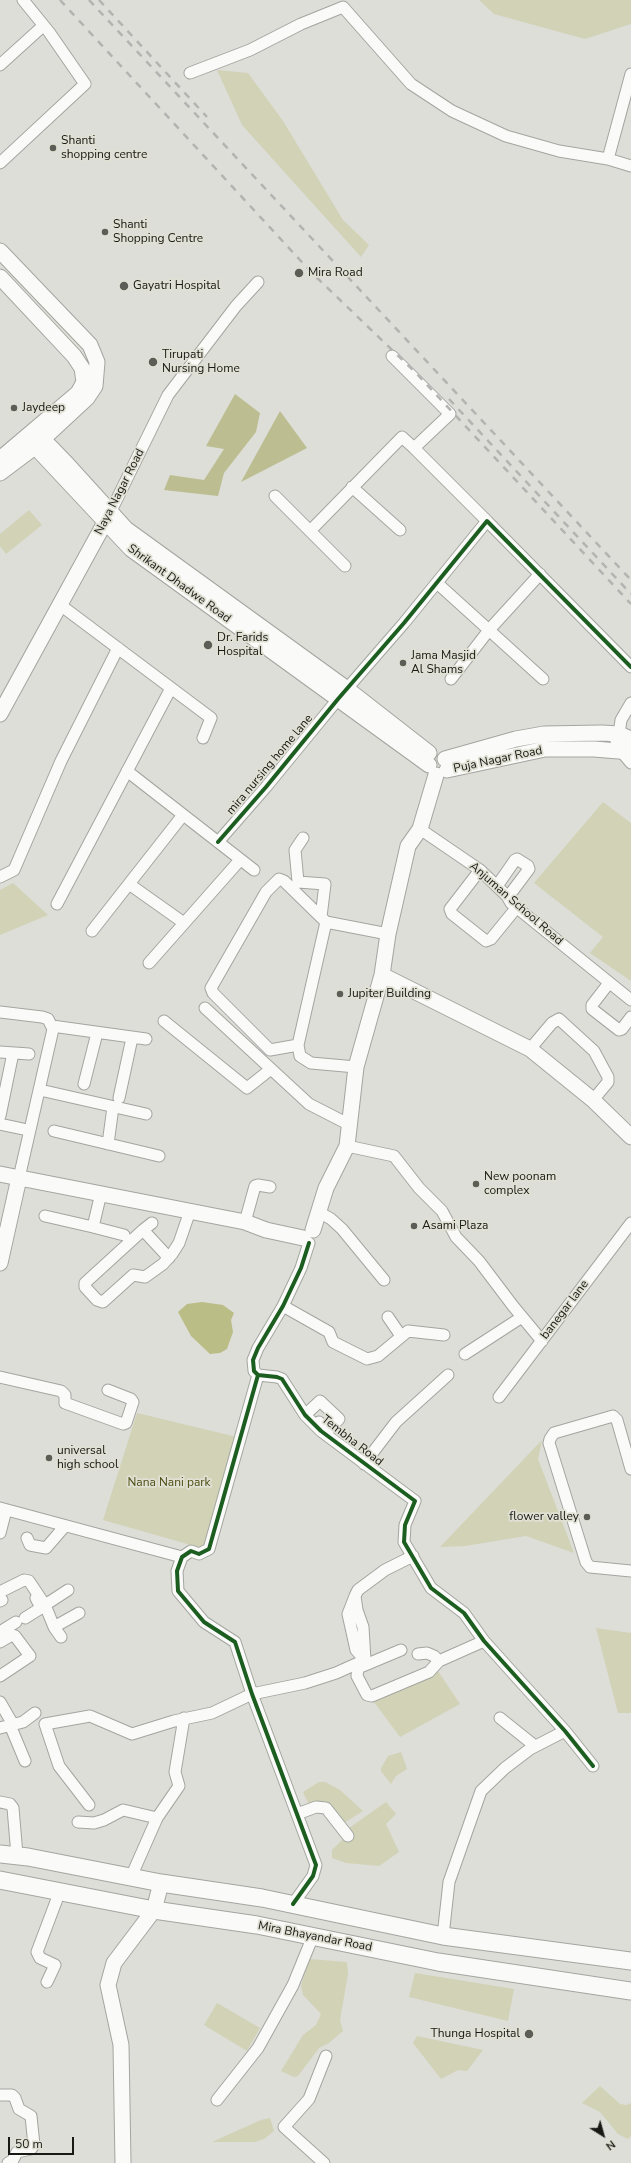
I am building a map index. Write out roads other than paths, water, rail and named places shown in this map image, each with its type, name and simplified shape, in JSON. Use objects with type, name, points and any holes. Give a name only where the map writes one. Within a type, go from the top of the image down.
[{"type":"main road","points":[[0,251],[93,350],[96,362],[95,386],[88,398],[34,441],[0,459]]},
{"type":"main road","points":[[0,277],[74,356],[82,368],[84,382],[78,393],[34,441],[0,473]]},
{"type":"main road","name":"Shrikant Dhadwe Road","points":[[34,441],[108,517],[131,549],[342,694],[438,765]]},
{"type":"main road","name":"Naya Nagar Road","points":[[0,714],[108,517]]},
{"type":"main road","name":"Puja Nagar Road","points":[[438,765],[530,735],[589,733],[621,736]]},
{"type":"main road","name":"Puja Nagar Road","points":[[438,765],[544,749],[594,749],[626,752]]},
{"type":"main road","points":[[0,1174],[245,1222],[266,1230],[308,1237],[319,1212],[326,1188],[347,1146],[356,1067],[382,975],[388,934],[408,846],[420,829],[438,765]]},
{"type":"main road","points":[[382,975],[530,1049],[593,1100],[631,1137]]},
{"type":"main road","points":[[0,1263],[19,1178]]},
{"type":"main road","points":[[0,1854],[17,1855],[161,1883],[292,1904],[443,1936],[631,1961]]},
{"type":"main road","name":"Mira Bhayandar Road","points":[[0,1880],[154,1910],[257,1925],[438,1962],[631,1991]]},
{"type":"main road","points":[[123,2163],[121,2044],[108,1985],[114,1962],[154,1910],[161,1883]]},
{"type":"street","points":[[0,163],[85,84],[23,0]]},
{"type":"street","points":[[190,73],[250,50],[301,24],[343,7],[411,84],[452,111],[506,136],[559,150],[608,159],[631,166]]},
{"type":"street","points":[[0,64],[43,26]]},
{"type":"street","points":[[608,159],[631,74]]},
{"type":"street","name":"Naya Nagar Road","points":[[108,517],[168,395],[236,306],[258,282]]},
{"type":"street","points":[[392,356],[450,414],[414,448]]},
{"type":"street","points":[[310,531],[402,437],[540,574],[631,668]]},
{"type":"street","points":[[352,487],[400,530]]},
{"type":"street","points":[[275,496],[345,566]]},
{"type":"street","name":"mira nursing home lane","points":[[218,842],[437,583],[487,521]]},
{"type":"street","points":[[451,679],[489,630],[540,574]]},
{"type":"street","points":[[437,583],[543,680]]},
{"type":"street","points":[[59,604],[210,718],[203,738]]},
{"type":"street","points":[[0,877],[14,870],[61,761],[118,648]]},
{"type":"street","points":[[57,904],[172,688]]},
{"type":"street","points":[[631,703],[621,720],[621,736],[631,763]]},
{"type":"street","points":[[127,771],[254,870]]},
{"type":"street","points":[[92,931],[183,815]]},
{"type":"street","name":"Anjuman School Road","points":[[420,829],[480,870],[517,907],[631,1000]]},
{"type":"street","points":[[303,838],[295,850],[298,882],[325,884],[323,920],[298,1045],[300,1056],[311,1063],[356,1067]]},
{"type":"street","points":[[497,886],[517,858],[528,866],[529,869],[508,898]]},
{"type":"street","points":[[150,963],[240,860]]},
{"type":"street","points":[[480,870],[450,909],[452,914],[486,941],[490,940],[517,907]]},
{"type":"street","points":[[298,1045],[270,1050],[213,993],[210,988],[266,892],[279,880],[284,881],[323,920],[388,934]]},
{"type":"street","points":[[129,884],[184,923]]},
{"type":"street","points":[[609,982],[592,1006],[592,1009],[619,1030],[631,1017]]},
{"type":"street","points":[[205,1008],[310,1104],[350,1125]]},
{"type":"street","points":[[0,1012],[42,1017],[48,1019],[52,1026],[40,1090],[19,1178]]},
{"type":"street","points":[[530,1049],[552,1022],[559,1019],[594,1051],[608,1077],[608,1082],[593,1100]]},
{"type":"street","points":[[164,1021],[247,1088],[271,1069]]},
{"type":"street","points":[[52,1026],[146,1040]]},
{"type":"street","points":[[84,1084],[97,1033]]},
{"type":"street","points":[[108,1144],[116,1103],[132,1038]]},
{"type":"street","points":[[0,1052],[29,1054]]},
{"type":"street","points":[[0,1116],[13,1053]]},
{"type":"street","points":[[40,1090],[116,1103],[146,1114]]},
{"type":"street","points":[[0,1124],[23,1129]]},
{"type":"street","points":[[54,1131],[159,1156]]},
{"type":"street","points":[[347,1146],[394,1156],[419,1188],[442,1211],[456,1237],[479,1261],[542,1341]]},
{"type":"street","points":[[245,1222],[254,1186],[258,1185],[270,1187]]},
{"type":"street","points":[[93,1227],[101,1193]]},
{"type":"street","points":[[169,1258],[148,1227],[85,1283],[85,1287],[97,1300],[103,1302],[133,1275],[145,1277],[169,1258],[179,1243],[190,1211]]},
{"type":"street","points":[[319,1212],[331,1219],[342,1229],[384,1280]]},
{"type":"street","points":[[45,1216],[124,1235]]},
{"type":"street","name":"banegar lane","points":[[499,1397],[631,1223]]},
{"type":"street","points":[[292,1904],[313,1876],[316,1865],[252,1694],[235,1642],[204,1622],[178,1591],[177,1571],[182,1557],[191,1551],[199,1554],[209,1549],[258,1375],[254,1370],[253,1360],[301,1268],[308,1237]]},
{"type":"street","points":[[282,1306],[329,1332],[334,1342],[367,1359],[378,1356],[408,1331],[444,1335]]},
{"type":"street","points":[[388,1317],[401,1336]]},
{"type":"street","points":[[465,1354],[522,1317]]},
{"type":"street","name":"Tembha Road","points":[[258,1375],[282,1379],[321,1431],[415,1501],[405,1525],[404,1542],[413,1556]]},
{"type":"street","points":[[364,1464],[396,1422],[448,1375]]},
{"type":"street","points":[[0,1377],[61,1390],[64,1395],[65,1403],[123,1424],[126,1423],[133,1402],[132,1399],[108,1390]]},
{"type":"street","points":[[630,1568],[590,1567],[586,1562],[549,1443],[550,1439],[554,1433],[613,1416],[617,1420],[631,1469]]},
{"type":"street","points":[[0,1533],[3,1509],[182,1557]]},
{"type":"street","points":[[27,1538],[30,1545],[46,1548],[66,1526]]},
{"type":"street","points":[[89,1805],[57,1762],[44,1724],[90,1716],[132,1734],[184,1718],[212,1713],[252,1694],[311,1681],[336,1673],[365,1660],[364,1627],[357,1610],[355,1596],[358,1590],[385,1570],[413,1556],[431,1588],[464,1613],[477,1628],[484,1641],[565,1731],[593,1766]]},
{"type":"street","points":[[2,1595],[24,1580],[29,1581],[45,1605],[54,1627],[61,1637]]},
{"type":"street","points":[[0,1632],[41,1608],[25,1584],[9,1594],[2,1595]]},
{"type":"street","points":[[45,1605],[68,1590]]},
{"type":"street","points":[[54,1627],[79,1612]]},
{"type":"street","points":[[0,1642],[12,1635],[15,1636],[30,1656],[0,1676]]},
{"type":"street","points":[[401,1650],[358,1668],[358,1676],[367,1695],[372,1696],[429,1672],[439,1661],[484,1641]]},
{"type":"street","points":[[418,1654],[427,1653],[434,1656],[439,1661]]},
{"type":"street","points":[[0,1702],[11,1721],[5,1726]]},
{"type":"street","points":[[5,1726],[23,1722],[35,1713]]},
{"type":"street","points":[[132,1877],[157,1818],[179,1786],[175,1772],[184,1718]]},
{"type":"street","points":[[500,1718],[535,1746]]},
{"type":"street","points":[[5,1726],[25,1761]]},
{"type":"street","points":[[443,1936],[449,1882],[481,1791],[505,1768],[535,1746],[565,1731]]},
{"type":"street","points":[[0,1802],[10,1804],[13,1808],[17,1855]]},
{"type":"street","points":[[297,1814],[316,1807],[326,1808],[348,1836]]},
{"type":"street","points":[[78,1822],[99,1821],[123,1810],[157,1818]]},
{"type":"street","points":[[46,1982],[55,1965],[40,1958],[37,1952],[60,1891]]},
{"type":"street","points":[[217,2100],[258,2048],[294,1985],[313,1936]]},
{"type":"street","points":[[324,2163],[284,2127],[309,2099],[326,2056]]},
{"type":"street","points":[[0,2096],[12,2095],[16,2098],[19,2109],[31,2116],[34,2145],[31,2149],[17,2152],[13,2160],[8,2163]]},
{"type":"railway","points":[[60,0],[312,273],[416,373],[631,604]]},
{"type":"railway","points":[[89,0],[631,580]]},
{"type":"railway","points":[[99,0],[207,117]]},
{"type":"railway","points":[[449,399],[631,594]]},
{"type":"place","name":"Shanti shopping centre","points":[[53,148]]},
{"type":"place","name":"Shanti Shopping Centre","points":[[105,232]]},
{"type":"place","name":"Mira Road","points":[[299,273]]},
{"type":"place","name":"Gayatri Hospital","points":[[124,286]]},
{"type":"place","name":"Tirupati Nursing Home","points":[[153,362]]},
{"type":"place","name":"Jaydeep","points":[[14,408]]},
{"type":"place","name":"Dr. Farids Hospital","points":[[208,645]]},
{"type":"place","name":"Jama Masjid Al Shams","points":[[403,663]]},
{"type":"place","name":"Jupiter Building","points":[[340,994]]},
{"type":"place","name":"New poonam complex","points":[[476,1184]]},
{"type":"place","name":"Asami Plaza","points":[[414,1226]]},
{"type":"place","name":"universal high school","points":[[49,1458]]},
{"type":"place","name":"flower valley","points":[[587,1517]]},
{"type":"place","name":"Thunga Hospital","points":[[529,2034]]},
{"type":"park label","name":"Nana Nani park","points":[[169,1483]]}]
